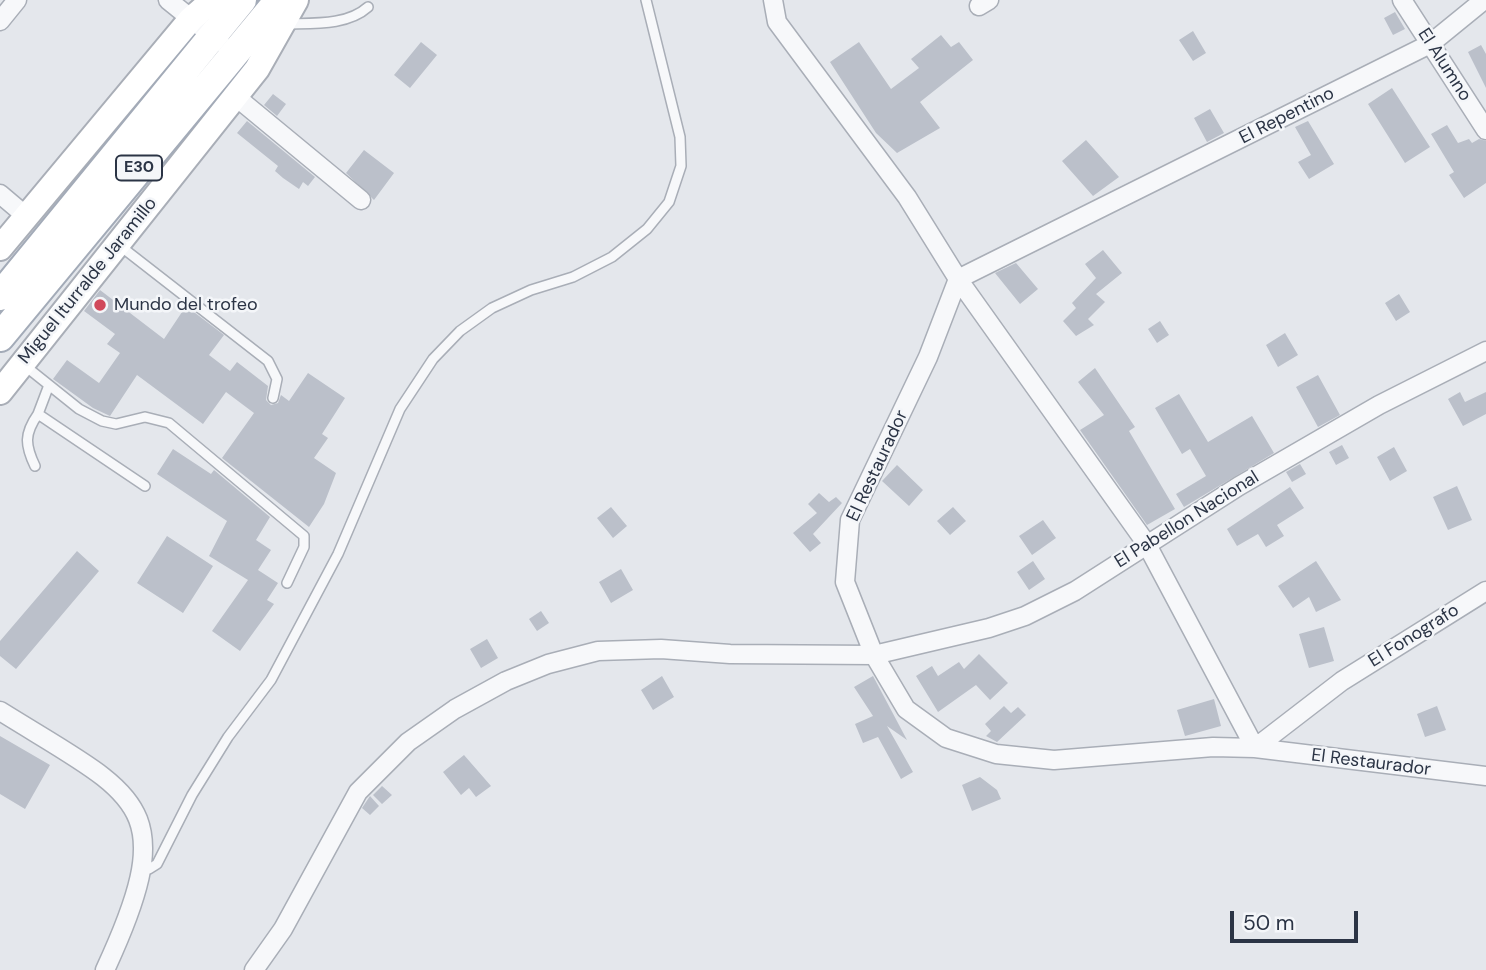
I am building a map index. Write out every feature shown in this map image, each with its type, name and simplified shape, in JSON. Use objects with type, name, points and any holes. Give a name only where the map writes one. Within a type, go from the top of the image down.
[{"type":"main road","points":[[0,248],[191,19],[213,0]]},
{"type":"main road","name":"Miguel Iturralde Jaramillo","points":[[0,337],[223,45],[242,0]]},
{"type":"main road","name":"Miguel Iturralde Jaramillo","points":[[0,296],[223,45],[281,12],[296,0]]},
{"type":"main road","name":"Miguel Iturralde Jaramillo","points":[[0,392],[258,67],[281,12]]},
{"type":"street","points":[[0,21],[17,0]]},
{"type":"street","points":[[168,0],[223,45],[258,67]]},
{"type":"street","points":[[773,0],[777,22],[906,197],[958,279],[1146,543],[1255,748]]},
{"type":"street","name":"El Alumno","points":[[1402,0],[1486,130]]},
{"type":"street","name":"El Repentino","points":[[958,279],[1430,44],[1484,0]]},
{"type":"street","points":[[235,96],[361,200]]},
{"type":"street","points":[[0,194],[26,216]]},
{"type":"street","name":"El Restaurador","points":[[958,279],[928,357],[850,520],[845,582],[874,654],[906,709],[946,737],[996,754],[1054,760],[1213,747],[1255,748],[1486,776]]},
{"type":"street","name":"El Pabellon Nacional","points":[[254,970],[282,929],[358,792],[408,742],[455,709],[506,681],[548,664],[598,651],[661,649],[730,654],[874,654],[989,628],[1025,616],[1075,591],[1146,543],[1379,405],[1486,351]]},
{"type":"street","name":"El Fonografo","points":[[1255,748],[1342,681],[1486,591]]},
{"type":"street","points":[[0,711],[107,778],[126,796],[140,818],[145,846],[138,892],[105,970]]},
{"type":"lane","points":[[141,869],[149,869],[157,864],[192,796],[228,737],[271,680],[338,554],[400,409],[433,359],[460,331],[492,308],[531,290],[573,277],[612,257],[648,229],[669,202],[680,173],[680,137],[646,0]]},
{"type":"lane","points":[[281,12],[345,19],[359,15],[368,7]]},
{"type":"lane","points":[[118,244],[268,361],[277,379],[273,398]]},
{"type":"lane","points":[[23,364],[79,409],[102,421],[116,424],[145,417],[169,423],[190,440],[304,536],[304,547],[286,583]]},
{"type":"lane","points":[[35,466],[26,447],[27,434],[49,385]]},
{"type":"lane","points":[[38,414],[145,486]]},
{"type":"building","points":[[1395,12],[1405,29],[1393,35],[1384,18]]},
{"type":"building","points":[[1193,31],[1206,53],[1193,61],[1179,40]]},
{"type":"building","points":[[941,35],[951,47],[959,42],[973,60],[920,102],[940,128],[897,153],[876,133],[830,62],[859,42],[891,89],[919,68],[911,59]]},
{"type":"building","points":[[421,42],[437,55],[410,88],[394,75]]},
{"type":"building","points":[[1481,45],[1486,54],[1486,88],[1468,52]]},
{"type":"building","points":[[1392,88],[1430,147],[1405,163],[1368,104]]},
{"type":"building","points":[[273,94],[286,104],[277,116],[264,105]]},
{"type":"building","points":[[1210,109],[1224,133],[1207,142],[1194,118]]},
{"type":"building","points":[[247,121],[315,177],[308,186],[303,182],[299,189],[283,178],[275,171],[278,166],[237,133]]},
{"type":"building","points":[[1308,121],[1334,164],[1309,179],[1298,162],[1311,155],[1295,127]]},
{"type":"building","points":[[1447,125],[1458,143],[1469,139],[1472,143],[1479,139],[1486,141],[1486,183],[1464,198],[1449,175],[1454,172],[1431,134]]},
{"type":"building","points":[[1086,140],[1119,177],[1093,196],[1062,161]]},
{"type":"building","points":[[364,150],[394,173],[374,200],[346,173]]},
{"type":"building","points":[[1103,250],[1122,273],[1096,294],[1105,302],[1088,319],[1094,325],[1076,336],[1063,321],[1076,308],[1072,303],[1096,278],[1085,264]]},
{"type":"building","points":[[1016,263],[1038,289],[1020,304],[995,273]]},
{"type":"building","points":[[100,290],[164,339],[186,306],[224,335],[209,355],[230,371],[237,362],[268,386],[266,400],[271,405],[278,403],[281,395],[289,401],[308,373],[345,398],[322,434],[328,438],[314,458],[336,473],[324,504],[309,527],[222,458],[254,413],[226,392],[203,424],[137,375],[110,416],[93,408],[53,379],[67,360],[99,383],[120,353],[107,344],[115,334],[84,311]]},
{"type":"building","points":[[1399,294],[1410,312],[1396,321],[1385,303]]},
{"type":"building","points":[[1160,321],[1169,335],[1157,343],[1148,329]]},
{"type":"building","points":[[1285,333],[1298,355],[1278,367],[1266,345]]},
{"type":"building","points":[[1095,368],[1135,427],[1129,431],[1175,509],[1147,525],[1080,430],[1104,415],[1078,382]]},
{"type":"building","points":[[1318,375],[1340,415],[1318,427],[1296,387]]},
{"type":"building","points":[[1460,392],[1465,402],[1486,392],[1486,414],[1463,426],[1448,399]]},
{"type":"building","points":[[1179,394],[1208,442],[1252,416],[1274,453],[1184,507],[1176,494],[1206,476],[1190,449],[1182,454],[1155,408]]},
{"type":"building","points":[[1342,445],[1349,458],[1336,465],[1329,452]]},
{"type":"building","points":[[1394,447],[1407,471],[1390,481],[1377,457]]},
{"type":"building","points":[[173,449],[211,474],[214,470],[270,517],[256,540],[271,550],[258,570],[278,583],[267,600],[274,604],[240,651],[212,631],[248,580],[209,556],[227,521],[157,474]]},
{"type":"building","points":[[1300,464],[1306,474],[1292,482],[1286,472]]},
{"type":"building","points":[[897,465],[923,490],[909,506],[882,481]]},
{"type":"building","points":[[1457,486],[1472,520],[1448,530],[1433,497]]},
{"type":"building","points":[[1290,487],[1304,508],[1277,525],[1284,536],[1266,547],[1258,534],[1237,546],[1227,529]]},
{"type":"building","points":[[819,493],[829,502],[836,497],[842,503],[813,534],[821,543],[810,552],[793,533],[817,513],[808,504]]},
{"type":"building","points":[[611,507],[627,526],[613,538],[597,518]]},
{"type":"building","points":[[953,507],[966,521],[950,535],[937,521]]},
{"type":"building","points":[[1043,520],[1056,538],[1032,555],[1019,536]]},
{"type":"building","points":[[167,536],[213,566],[183,613],[137,583]]},
{"type":"building","points":[[77,551],[99,571],[16,669],[0,656],[0,641]]},
{"type":"building","points":[[1033,561],[1045,579],[1029,590],[1017,572]]},
{"type":"building","points":[[1316,561],[1341,600],[1316,612],[1309,597],[1293,608],[1278,586]]},
{"type":"building","points":[[621,569],[633,590],[611,603],[599,582]]},
{"type":"building","points":[[541,611],[549,623],[537,631],[529,619]]},
{"type":"building","points":[[1324,627],[1334,661],[1309,668],[1299,634]]},
{"type":"building","points":[[487,639],[498,658],[481,668],[470,649]]},
{"type":"building","points":[[979,654],[1008,683],[990,700],[976,685],[938,712],[916,676],[932,666],[938,676],[959,662],[964,669]]},
{"type":"building","points":[[662,676],[674,697],[653,710],[641,690]]},
{"type":"building","points":[[873,676],[907,740],[887,726],[913,772],[901,779],[878,737],[863,743],[855,724],[873,716],[854,687]]},
{"type":"building","points":[[1214,699],[1221,726],[1185,736],[1177,710]]},
{"type":"building","points":[[1004,706],[1011,713],[1018,707],[1026,715],[997,742],[986,736],[991,731],[985,724]]},
{"type":"building","points":[[1437,706],[1446,730],[1425,737],[1417,714]]},
{"type":"building","points":[[0,736],[50,765],[25,809],[0,794]]},
{"type":"building","points":[[464,755],[491,786],[476,797],[469,788],[461,795],[443,772]]},
{"type":"building","points":[[980,777],[997,790],[1001,799],[972,811],[962,785]]},
{"type":"building","points":[[382,786],[392,795],[382,804],[373,795]]},
{"type":"building","points":[[370,796],[379,806],[370,815],[362,808]]},
{"type":"place","name":"Mundo del trofeo","points":[[100,305]]}]
